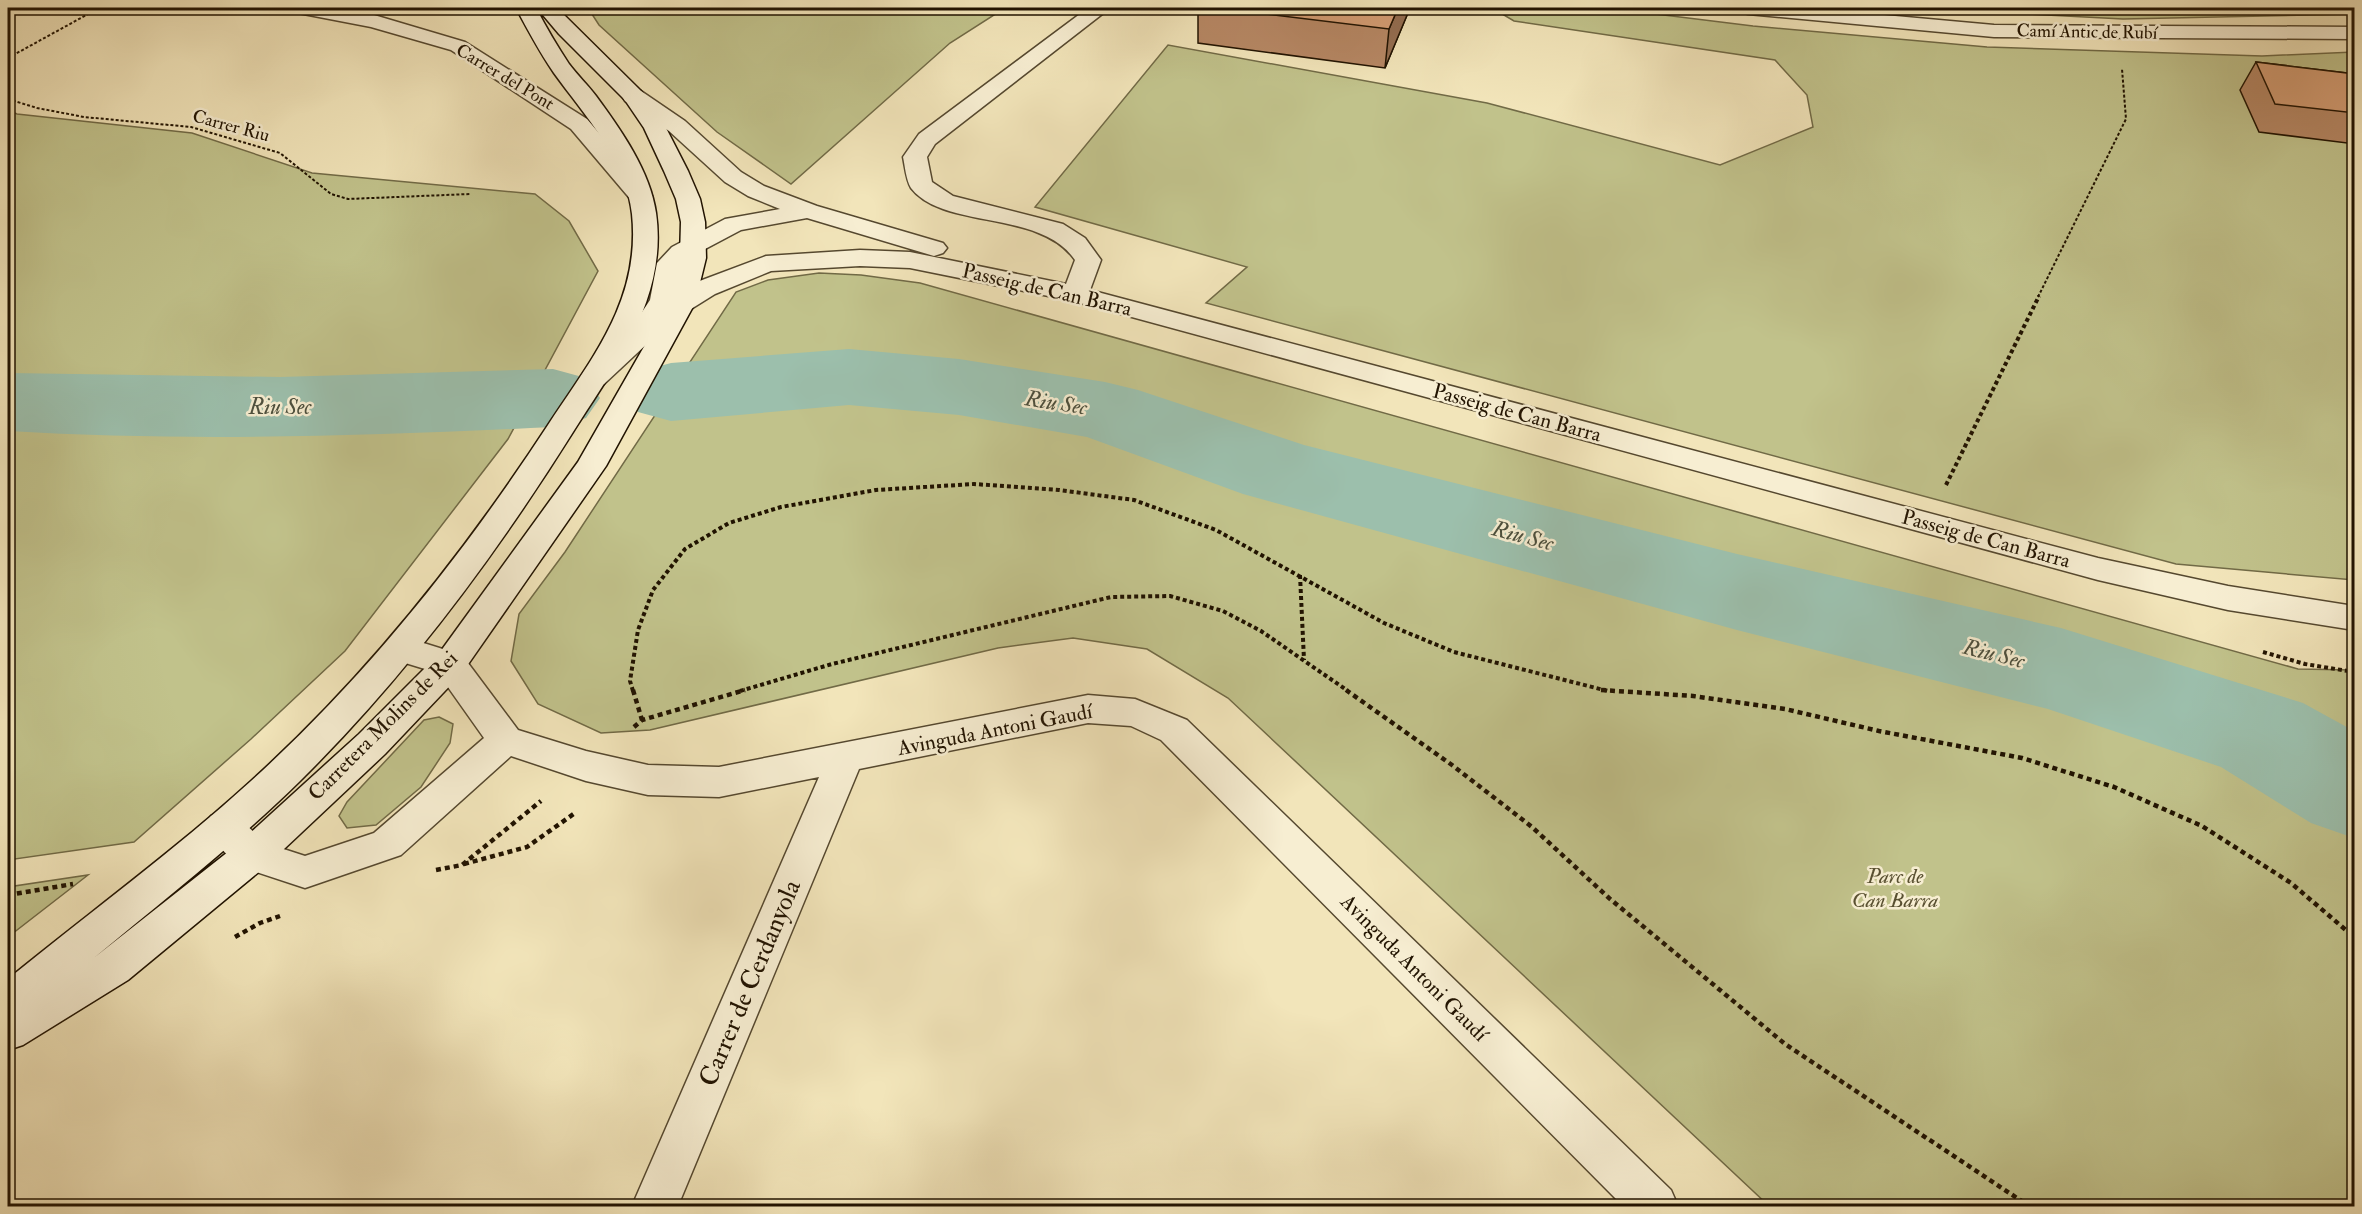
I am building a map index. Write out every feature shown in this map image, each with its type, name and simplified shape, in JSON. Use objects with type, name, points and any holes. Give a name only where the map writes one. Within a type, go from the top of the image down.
[{"type":"street","name":"Carrer del Pont","points":[[300,8],[374,21],[458,46],[579,124],[640,196]]},
{"type":"street","points":[[8,1004],[224,827],[341,714],[401,649],[445,597],[502,519],[629,320],[638,298],[646,252],[644,213],[640,196],[631,172],[594,108],[563,70],[526,8]]},
{"type":"street","points":[[547,8],[633,96],[677,126],[733,177],[756,191],[808,211],[973,259],[1076,294],[1088,261],[1076,243],[1054,229],[944,201],[921,185],[915,157],[927,139],[1100,8]]},
{"type":"street","name":"Camí Antic de Rubí","points":[[1748,8],[1994,31],[2355,33]]},
{"type":"street","points":[[633,96],[655,128],[688,199],[693,222],[694,246],[682,303]]},
{"type":"street","points":[[594,378],[640,335],[663,300],[670,263],[681,252],[734,224],[808,211]]},
{"type":"street","name":"Passeig de Can Barra","points":[[682,303],[706,288],[766,264],[860,258],[910,260],[1076,294],[2098,569],[2228,598],[2355,618]]},
{"type":"street","name":"Carretera Molins de Rei","points":[[8,1031],[114,967],[252,855],[372,744],[450,664],[591,466],[682,303]]},
{"type":"street","points":[[224,827],[252,855],[305,872],[387,844],[505,740],[450,664],[401,649]]},
{"type":"street","name":"Avinguda Antoni Gaudí","points":[[505,740],[626,777],[648,780],[719,782],[845,759],[1088,709],[1135,713],[1174,730],[1655,1206]]},
{"type":"street","name":"Carrer de Cerdanyola","points":[[655,1206],[845,759]]},
{"type":"path","points":[[8,58],[99,8]]},
{"type":"path","points":[[1927,523],[2126,118],[2119,33]]},
{"type":"path","name":"Carrer Riu","points":[[8,99],[37,108],[84,117],[192,127],[280,153],[331,194],[348,199],[470,194]]},
{"type":"path","points":[[2029,1206],[1785,1044],[1609,898],[1532,827],[1452,765],[1261,631],[1223,611],[1170,596],[1111,597],[832,664],[642,720],[630,681],[638,630],[653,590],[685,549],[729,523],[781,507],[829,497],[876,490],[974,484],[1059,490],[1134,500],[1216,530],[1394,627],[1454,652],[1606,691],[1693,696],[1785,709],[1879,731],[2022,758],[2114,787],[2202,826],[2291,883],[2355,937]]},
{"type":"path","points":[[1300,574],[1304,660]]},
{"type":"path","points":[[2259,651],[2305,664],[2355,672]]},
{"type":"path","points":[[462,865],[527,847],[626,777]]},
{"type":"green space","points":[[588,8],[1005,8],[950,43],[791,184],[717,132],[599,25]]},
{"type":"green space","points":[[1492,8],[1607,8],[1753,26],[1987,47],[2262,56],[2354,52],[2354,580],[2176,564],[1206,303],[1247,267],[1035,207],[1168,45],[1487,103],[1720,165],[1813,127],[1807,95],[1775,60],[1514,21]]},
{"type":"green space","points":[[1913,8],[2354,8],[2354,14],[2123,19]]},
{"type":"green space","points":[[8,110],[17,114],[192,133],[312,173],[535,194],[569,221],[598,271],[508,439],[345,651],[251,739],[134,842],[8,860]]},
{"type":"green space","name":"Parc de Can Barra","points":[[819,273],[861,275],[920,283],[2298,669],[2354,670],[2354,1206],[1769,1206],[1228,698],[1147,649],[1073,638],[998,648],[650,730],[601,733],[538,704],[511,661],[519,614],[565,552],[736,292],[768,280]]},
{"type":"green space","points":[[439,717],[453,724],[450,743],[421,787],[376,825],[347,828],[339,816],[347,802],[424,720]]},
{"type":"green space","points":[[88,875],[8,937],[8,887]]},
{"type":"building","points":[[1218,8],[1398,8],[1389,29]]},
{"type":"building","points":[[2256,62],[2355,74],[2355,113],[2275,104]]},
{"type":"waterway","name":"Riu Sec","points":[[671,392],[849,377],[959,387],[1105,411],[1278,471],[1737,592],[2061,670],[2262,735],[2354,789]]},
{"type":"waterway","name":"Riu Sec","points":[[8,402],[144,406],[280,406],[417,404],[553,398]]}]
